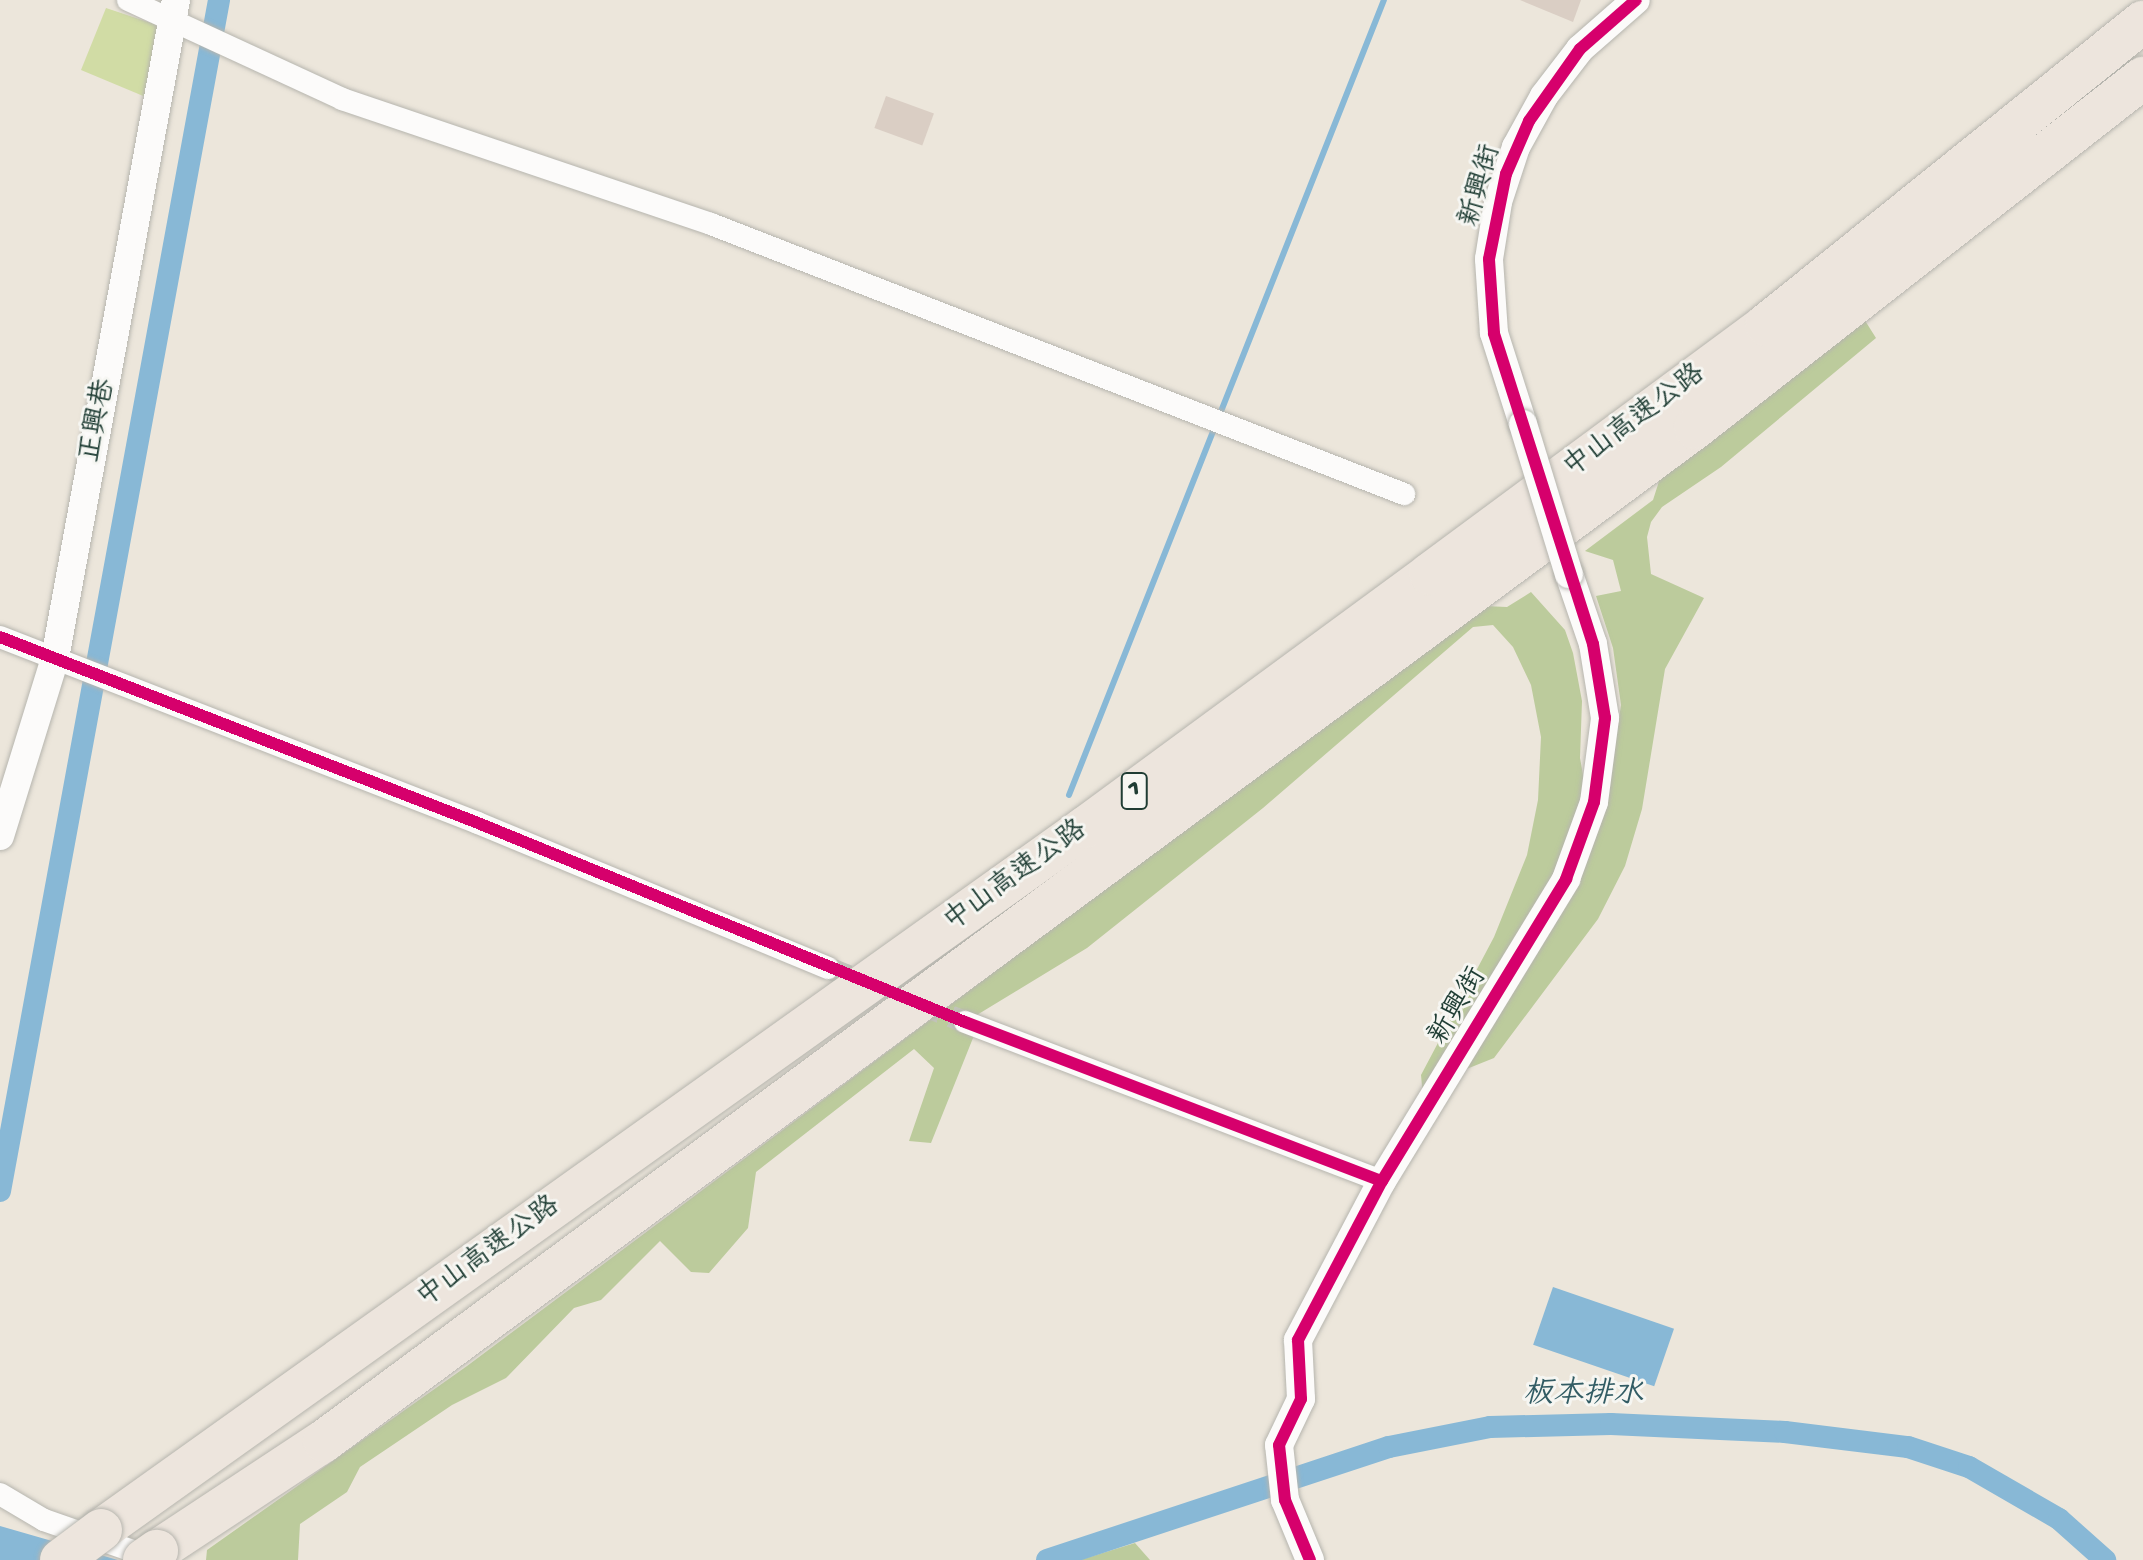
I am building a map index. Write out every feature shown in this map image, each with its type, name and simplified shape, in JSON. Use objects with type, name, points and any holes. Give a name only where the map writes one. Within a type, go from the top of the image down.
[{"type":"highway","name":"中山高速公路","points":[[61,1560],[1086,827],[1430,574],[1766,325],[2143,22]]},
{"type":"highway","name":"中山高速公路","points":[[154,1557],[324,1441],[1695,428],[2143,78]]},
{"type":"street","points":[[128,0],[175,9],[342,99],[711,224],[1404,494]]},
{"type":"street","name":"新興街","points":[[1310,1560],[1285,1498],[1279,1447],[1301,1399],[1298,1340],[1382,1181],[1566,879],[1594,802],[1605,718],[1593,644],[1494,333],[1489,259],[1498,202],[1516,147],[1544,96],[1580,49],[1636,0]]},
{"type":"street","name":"正興巷","points":[[0,836],[55,658],[175,9]]},
{"type":"street","points":[[0,637],[478,823],[828,968]]},
{"type":"street","points":[[965,1022],[1382,1181]]},
{"type":"street","points":[[0,1494],[44,1520],[154,1557]]},
{"type":"green space","points":[[106,8],[160,26],[148,98],[81,70]]},
{"type":"green space","points":[[1864,319],[1876,338],[1721,467],[1662,507],[1651,522],[1647,537],[1651,574],[1704,598],[1665,669],[1642,809],[1625,866],[1598,919],[1494,1058],[1464,1070],[1609,786],[1621,705],[1613,648],[1596,596],[1621,591],[1613,560],[1585,551],[1653,500],[1661,475]]},
{"type":"green space","points":[[1531,592],[1565,630],[1573,653],[1582,701],[1580,758],[1585,786],[1558,870],[1423,1096],[1421,1075],[1494,937],[1527,855],[1538,800],[1541,737],[1531,685],[1513,647],[1493,625],[1473,627],[1263,808],[1087,948],[967,1021],[975,1033],[931,1143],[909,1141],[934,1068],[914,1049],[756,1172],[748,1228],[709,1273],[691,1272],[660,1241],[601,1300],[574,1308],[506,1378],[452,1405],[360,1467],[347,1492],[300,1524],[298,1560],[206,1560],[207,1550],[467,1366],[1484,606],[1507,607]]},
{"type":"green space","points":[[1135,1543],[1150,1560],[1080,1560]]},
{"type":"water","points":[[1553,1287],[1674,1329],[1654,1386],[1533,1345]]},
{"type":"water","points":[[0,1526],[118,1560],[0,1560]]},
{"type":"building","points":[[1520,0],[1581,0],[1573,22]]},
{"type":"building","points":[[886,96],[934,113],[922,145],[874,128]]},
{"type":"waterway","points":[[0,1191],[219,0]]},
{"type":"waterway","points":[[1069,795],[1384,0]]},
{"type":"waterway","name":"板本排水","points":[[1047,1560],[1389,1447],[1490,1427],[1611,1424],[1785,1432],[1908,1447],[1969,1467],[2059,1519],[2105,1560]]},
{"type":"tunnel","points":[[828,968],[965,1022]]},
{"type":"cycle path","points":[[1310,1560],[1285,1500],[1279,1445],[1301,1399],[1298,1340],[1382,1181],[1566,879],[1594,802],[1605,718],[1593,644],[1494,333],[1489,259],[1506,174],[1529,121],[1580,49],[1636,0]]},
{"type":"cycle path","points":[[0,637],[478,823],[965,1022],[1382,1181]]}]
